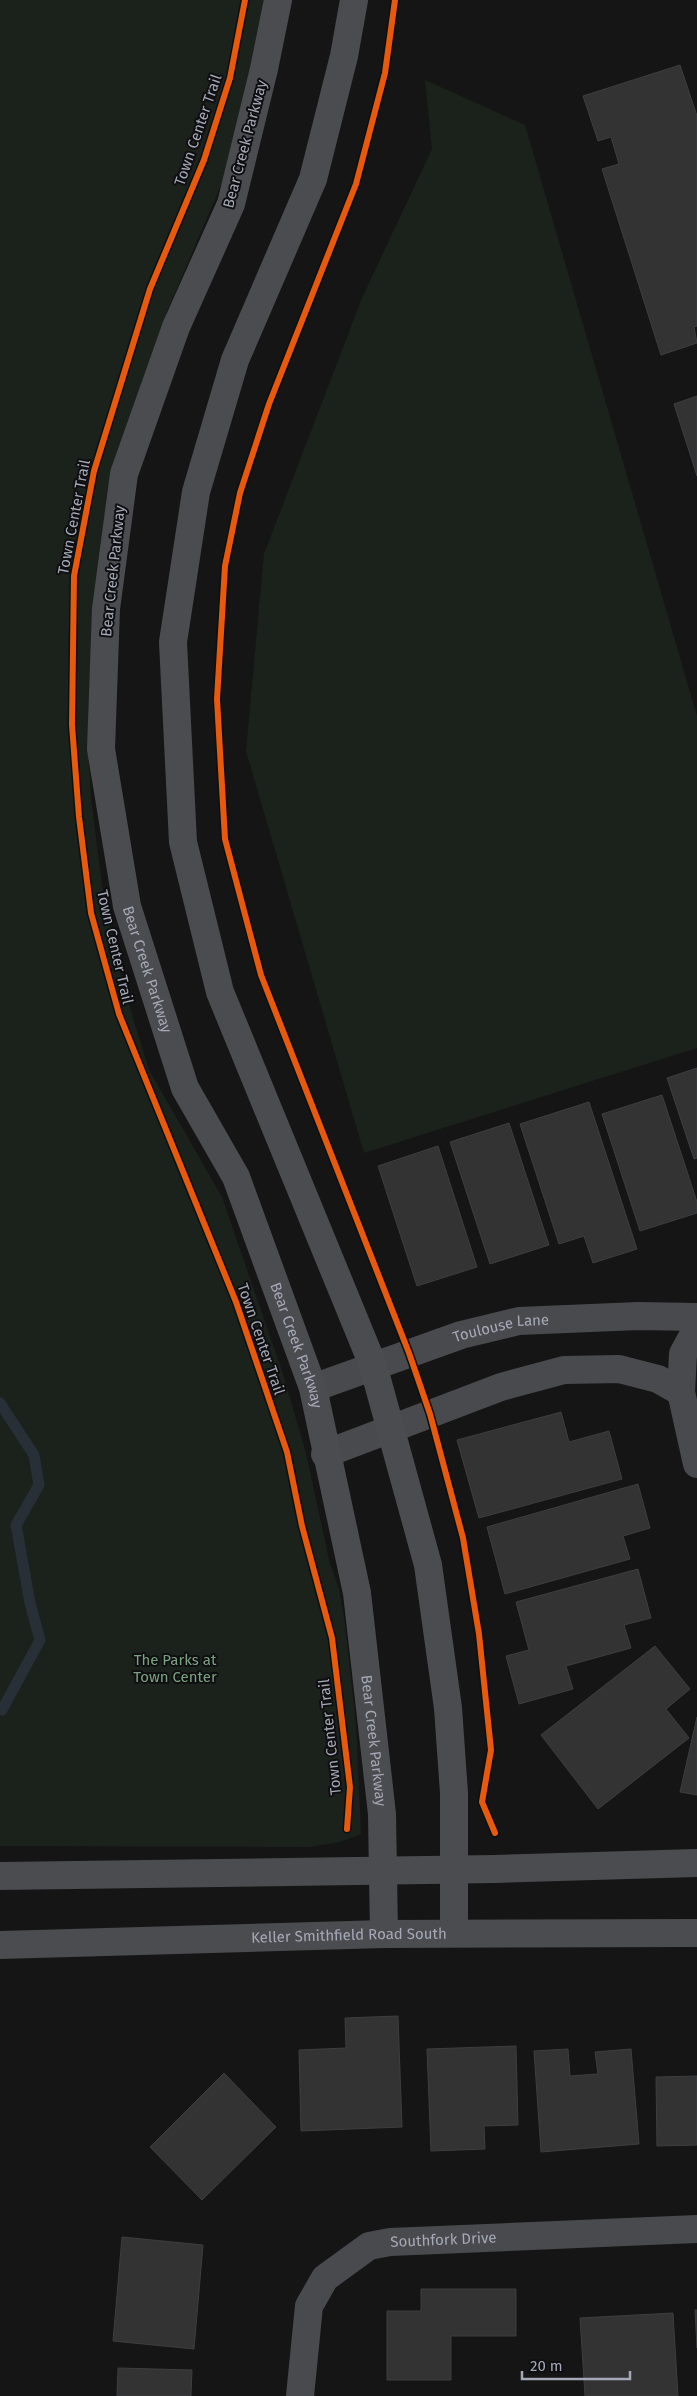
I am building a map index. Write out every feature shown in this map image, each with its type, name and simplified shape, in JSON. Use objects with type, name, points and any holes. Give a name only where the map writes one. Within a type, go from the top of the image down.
[{"type":"main road","name":"Bear Creek Parkway","points":[[278,0],[264,69],[231,204],[176,327],[124,474],[106,608],[101,749],[127,906],[185,1088],[236,1177],[313,1388],[325,1454],[357,1593],[382,1814],[384,1934]]},
{"type":"main road","points":[[354,0],[344,56],[313,179],[235,360],[196,492],[173,642],[183,842],[220,992],[373,1365],[428,1566],[448,1708],[454,1793],[454,1933]]},
{"type":"main road","points":[[0,1876],[383,1871],[697,1863]]},
{"type":"main road","name":"Keller Smithfield Road South","points":[[0,1945],[384,1934],[697,1933]]},
{"type":"street","name":"Toulouse Lane","points":[[313,1388],[461,1335],[519,1321],[638,1316],[697,1317]]},
{"type":"street","points":[[697,1328],[683,1354],[681,1392],[697,1464]]},
{"type":"street","points":[[325,1454],[501,1386],[564,1370],[619,1369],[658,1379],[681,1392]]},
{"type":"street","name":"Southfork Drive","points":[[300,2396],[310,2306],[325,2278],[369,2246],[390,2242],[697,2228]]},
{"type":"green space","name":"The Parks at Town Center","points":[[0,0],[264,0],[257,54],[224,178],[168,309],[126,431],[93,614],[88,744],[91,799],[103,892],[118,964],[133,1018],[149,1070],[222,1197],[283,1374],[306,1453],[329,1560],[339,1589],[344,1616],[356,1724],[361,1834],[340,1842],[309,1847],[0,1846]]},
{"type":"green space","points":[[425,80],[525,125],[697,716],[697,1048],[364,1153],[246,751],[264,554],[362,298],[432,149]]},
{"type":"building","points":[[680,65],[697,116],[697,326],[694,327],[697,343],[661,355],[602,169],[619,164],[611,137],[598,141],[583,96]]},
{"type":"building","points":[[697,396],[697,476],[674,404]]},
{"type":"building","points":[[697,1068],[697,1158],[694,1159],[667,1078]]},
{"type":"building","points":[[662,1095],[697,1202],[697,1213],[640,1231],[602,1114]]},
{"type":"building","points":[[589,1102],[637,1249],[593,1263],[584,1236],[559,1244],[520,1124]]},
{"type":"building","points":[[509,1123],[549,1245],[490,1264],[450,1142]]},
{"type":"building","points":[[438,1146],[477,1267],[417,1286],[378,1166]]},
{"type":"building","points":[[561,1412],[569,1442],[609,1431],[622,1479],[479,1518],[457,1440]]},
{"type":"building","points":[[638,1484],[650,1528],[623,1536],[630,1559],[505,1594],[487,1527]]},
{"type":"building","points":[[638,1569],[651,1618],[624,1625],[631,1648],[566,1666],[573,1689],[519,1704],[506,1656],[529,1650],[516,1602]]},
{"type":"building","points":[[655,1646],[690,1689],[666,1709],[689,1738],[598,1809],[541,1735]]},
{"type":"building","points":[[697,1717],[697,1795],[680,1792]]},
{"type":"building","points":[[398,2016],[402,2127],[301,2131],[299,2050],[346,2048],[345,2018]]},
{"type":"building","points":[[516,2046],[518,2125],[484,2126],[485,2149],[431,2151],[427,2049]]},
{"type":"building","points":[[568,2049],[570,2076],[598,2074],[595,2052],[631,2049],[639,2144],[541,2152],[534,2051]]},
{"type":"building","points":[[224,2073],[276,2127],[202,2200],[150,2147]]},
{"type":"building","points":[[697,2076],[697,2145],[657,2146],[656,2077]]},
{"type":"building","points":[[122,2237],[203,2245],[194,2349],[113,2341]]},
{"type":"building","points":[[421,2289],[516,2289],[516,2336],[451,2336],[451,2380],[387,2380],[387,2311],[421,2311]]},
{"type":"building","points":[[695,2310],[697,2310],[697,2348]]},
{"type":"building","points":[[673,2313],[678,2396],[585,2396],[580,2318]]},
{"type":"building","points":[[118,2368],[192,2370],[191,2396],[117,2396]]},
{"type":"waterway","points":[[0,1403],[34,1455],[39,1485],[16,1525],[30,1603],[40,1640],[2,1710],[0,1710]]},
{"type":"cycle path","name":"Town Center Trail","points":[[245,0],[230,78],[204,160],[150,289],[94,471],[74,576],[72,725],[79,817],[91,913],[119,1014],[236,1302],[287,1452],[302,1526],[332,1638],[350,1787],[347,1829]]},
{"type":"cycle path","points":[[395,0],[385,73],[356,184],[269,404],[240,493],[225,566],[217,699],[225,839],[261,975],[409,1353],[430,1414],[463,1538],[479,1634],[491,1750],[482,1802],[495,1833]]}]
